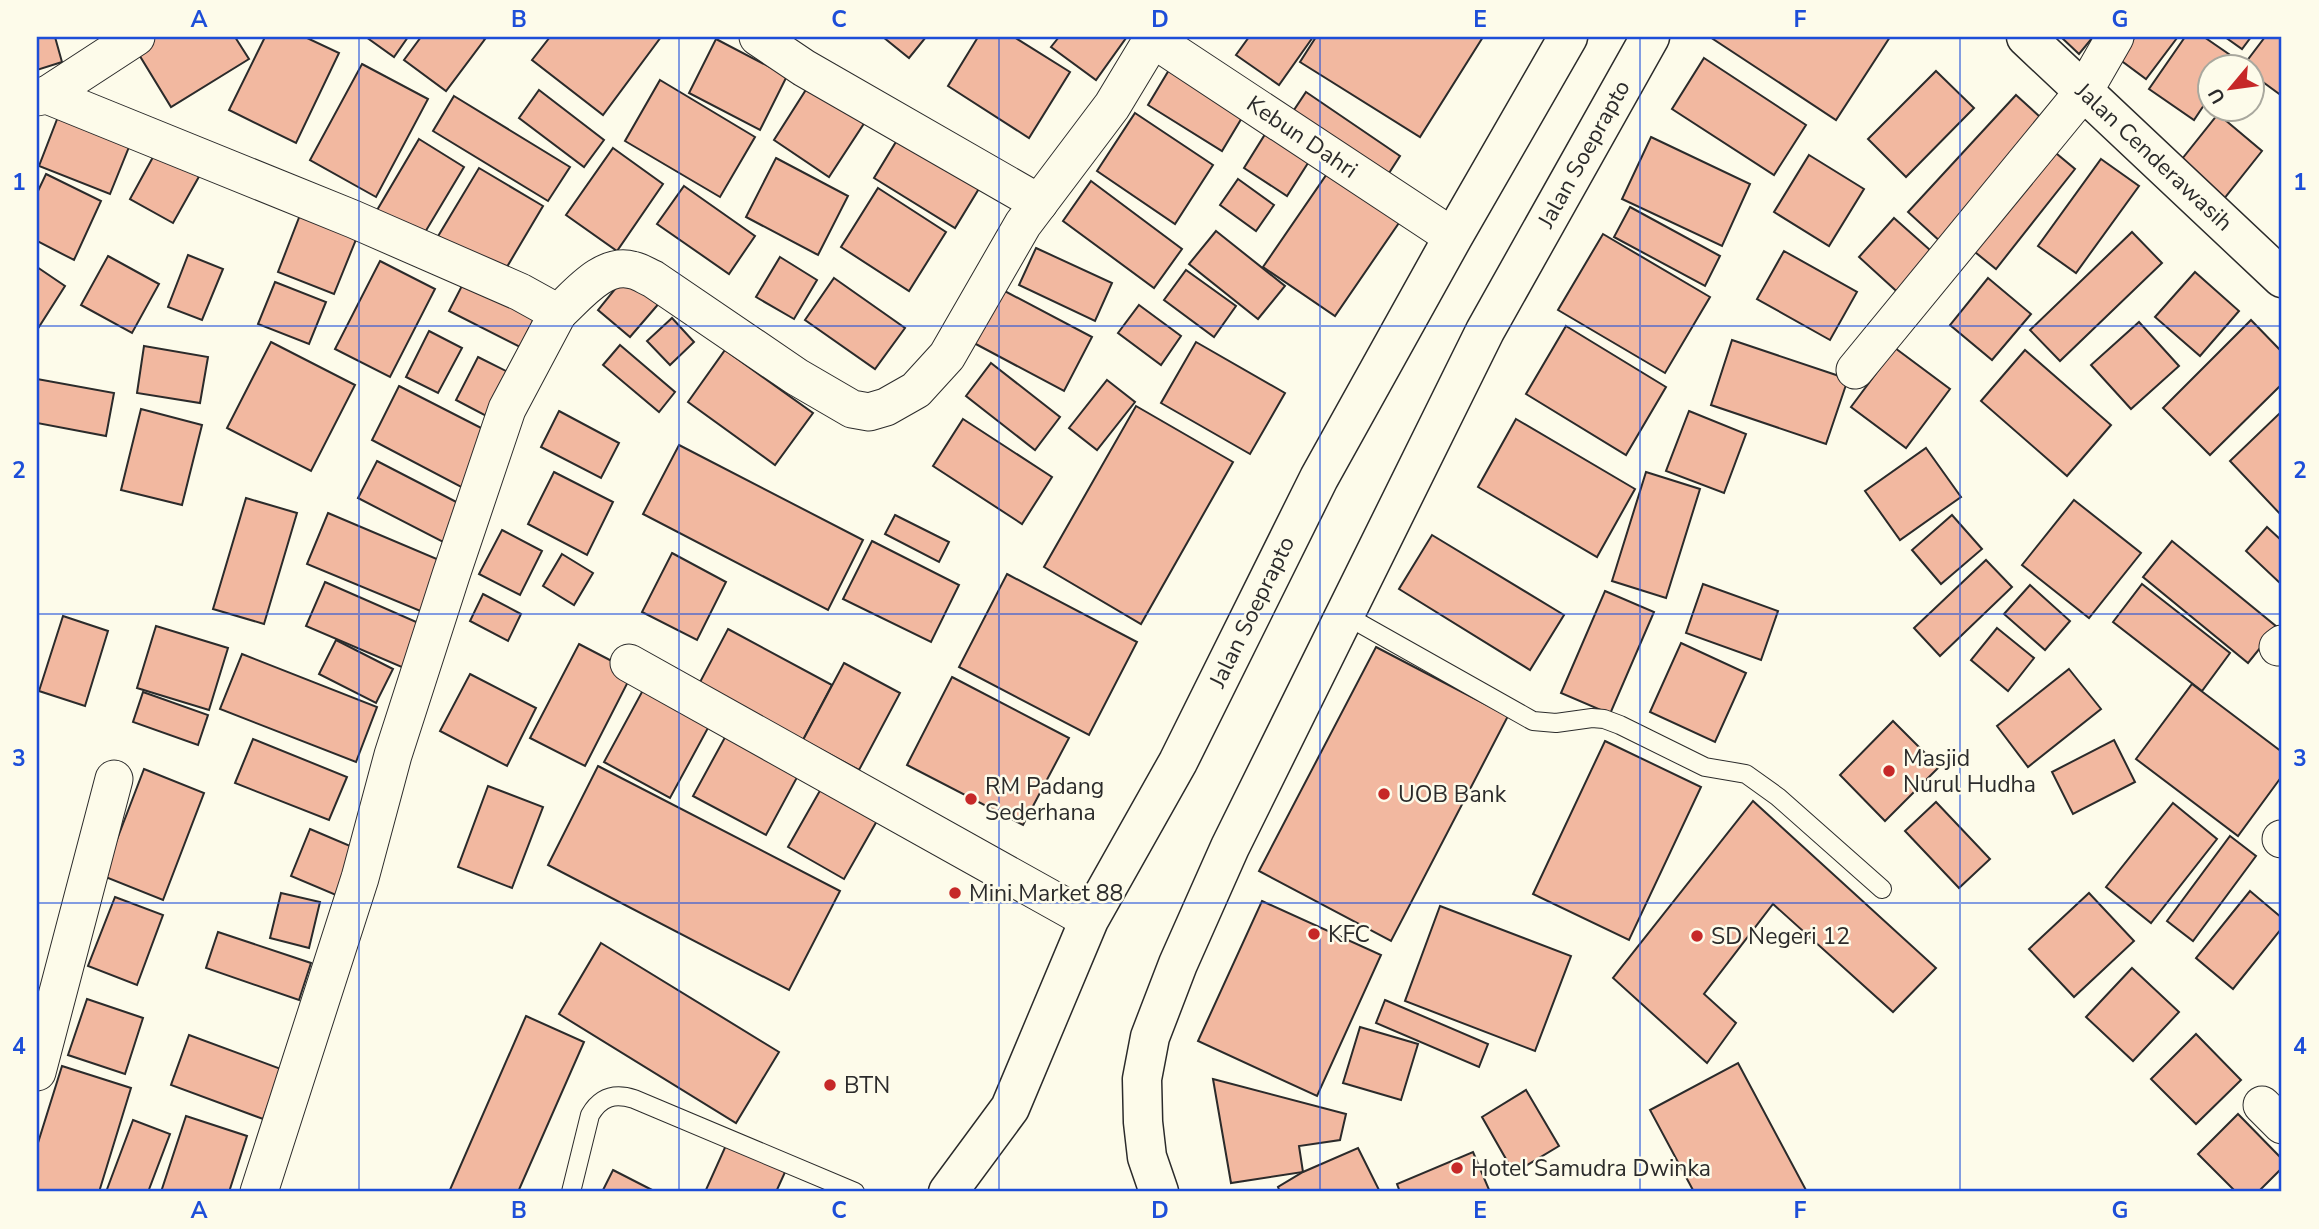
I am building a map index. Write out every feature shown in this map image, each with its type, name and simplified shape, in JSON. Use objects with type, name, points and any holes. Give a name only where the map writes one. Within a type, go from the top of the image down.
[{"type":"main road","name":"Jalan Soeprapto","points":[[948,1192],[1010,1108],[1089,920],[1178,762],[1319,478],[1452,237],[1569,37]]},
{"type":"main road","name":"Jalan Soeprapto","points":[[1159,1192],[1147,1157],[1142,1079],[1150,1037],[1178,964],[1230,847],[1485,331],[1650,37]]},
{"type":"main road","name":"Jalan Cenderawasih","points":[[2026,37],[2282,278]]},
{"type":"street","points":[[42,96],[136,37]]},
{"type":"street","points":[[758,37],[804,68],[1039,202]]},
{"type":"street","points":[[1855,370],[2084,91],[2115,37]]},
{"type":"street","points":[[259,1192],[360,877],[397,743],[502,421],[558,313],[598,277],[619,269],[632,269],[653,279],[796,377],[852,409],[869,412],[886,407],[916,390],[947,356],[1023,224],[1112,106],[1152,38]]},
{"type":"street","name":"Kebun Dahri","points":[[1152,38],[1452,237]]},
{"type":"street","points":[[42,96],[353,219],[520,292],[558,313]]},
{"type":"street","points":[[629,663],[1089,920]]},
{"type":"street","points":[[37,1072],[114,779]]},
{"type":"lane","points":[[1345,615],[1533,721],[1556,723],[1604,719],[1620,724],[1705,767],[1746,774],[1778,797],[1882,889]]},
{"type":"lane","points":[[571,1192],[590,1115],[605,1098],[620,1095],[855,1192]]},
{"type":"building","points":[[37,37],[55,37],[62,62],[37,70]]},
{"type":"building","points":[[154,37],[235,37],[249,59],[171,107],[135,48]]},
{"type":"building","points":[[265,37],[305,37],[339,53],[296,143],[229,110]]},
{"type":"building","points":[[366,37],[408,37],[394,57]]},
{"type":"building","points":[[421,37],[485,39],[446,91],[404,60]]},
{"type":"building","points":[[550,37],[661,37],[603,115],[532,60]]},
{"type":"building","points":[[883,37],[926,37],[909,58]]},
{"type":"building","points":[[978,37],[1014,37],[1070,72],[1029,138],[948,86]]},
{"type":"building","points":[[1059,37],[1126,38],[1096,80],[1051,47]]},
{"type":"building","points":[[1249,37],[1313,37],[1279,85],[1236,55]]},
{"type":"building","points":[[1316,37],[1483,37],[1420,137],[1300,62]]},
{"type":"building","points":[[1710,37],[1890,37],[1836,120]]},
{"type":"building","points":[[2061,37],[2093,37],[2079,54]]},
{"type":"building","points":[[2135,37],[2177,38],[2146,79],[2119,59]]},
{"type":"building","points":[[2185,37],[2204,37],[2226,52],[2196,52],[2194,120],[2149,89]]},
{"type":"building","points":[[2225,37],[2251,37],[2242,49]]},
{"type":"building","points":[[2265,37],[2282,37],[2282,96],[2266,84],[2266,52],[2254,52]]},
{"type":"building","points":[[716,39],[787,76],[760,130],[689,93]]},
{"type":"building","points":[[1704,58],[1806,125],[1774,175],[1672,109]]},
{"type":"building","points":[[1175,60],[1249,106],[1222,151],[1148,105]]},
{"type":"building","points":[[362,64],[428,99],[376,197],[310,160]]},
{"type":"building","points":[[1936,71],[1974,108],[1906,177],[1868,139]]},
{"type":"building","points":[[660,80],[755,137],[720,197],[625,141]]},
{"type":"building","points":[[809,85],[865,122],[829,177],[774,140]]},
{"type":"building","points":[[539,90],[604,140],[584,167],[519,118]]},
{"type":"building","points":[[1306,92],[1400,156],[1380,187],[1286,122]]},
{"type":"building","points":[[2016,95],[2050,126],[1942,243],[1908,212]]},
{"type":"building","points":[[454,96],[570,167],[548,201],[433,131]]},
{"type":"building","points":[[61,109],[133,137],[110,194],[39,166]]},
{"type":"building","points":[[1135,113],[1213,165],[1175,224],[1097,171]]},
{"type":"building","points":[[2212,122],[2228,122],[2262,151],[2223,200],[2178,164]]},
{"type":"building","points":[[1272,123],[1315,152],[1287,196],[1244,168]]},
{"type":"building","points":[[902,132],[983,182],[955,228],[874,178]]},
{"type":"building","points":[[1651,137],[1750,184],[1722,246],[1622,199]]},
{"type":"building","points":[[419,139],[464,167],[418,244],[373,217]]},
{"type":"building","points":[[2045,144],[2075,169],[1996,269],[1965,244]]},
{"type":"building","points":[[158,148],[201,173],[173,223],[130,199]]},
{"type":"building","points":[[613,148],[663,184],[617,251],[566,215]]},
{"type":"building","points":[[1809,155],[1864,189],[1829,246],[1774,212]]},
{"type":"building","points":[[776,158],[848,196],[818,255],[746,217]]},
{"type":"building","points":[[2101,159],[2139,186],[2076,273],[2038,246]]},
{"type":"building","points":[[479,168],[543,206],[501,277],[437,238]]},
{"type":"building","points":[[1331,168],[1403,217],[1335,316],[1263,267]]},
{"type":"building","points":[[46,174],[101,201],[74,260],[37,241],[37,193]]},
{"type":"building","points":[[1238,179],[1274,205],[1256,231],[1220,205]]},
{"type":"building","points":[[1091,181],[1182,249],[1154,288],[1063,221]]},
{"type":"building","points":[[684,186],[755,236],[729,274],[657,224]]},
{"type":"building","points":[[878,188],[946,232],[909,291],[841,247]]},
{"type":"building","points":[[1630,207],[1720,256],[1705,286],[1614,237]]},
{"type":"building","points":[[300,215],[357,237],[334,294],[278,272]]},
{"type":"building","points":[[1894,218],[1939,258],[1904,298],[1859,257]]},
{"type":"building","points":[[1216,231],[1285,286],[1258,319],[1189,264]]},
{"type":"building","points":[[2132,232],[2162,263],[2060,361],[2030,330]]},
{"type":"building","points":[[1603,234],[1710,297],[1665,373],[1558,310]]},
{"type":"building","points":[[1036,248],[1112,283],[1095,321],[1019,285]]},
{"type":"building","points":[[1784,251],[1857,292],[1830,340],[1757,299]]},
{"type":"building","points":[[188,255],[223,269],[202,320],[168,307]]},
{"type":"building","points":[[108,256],[159,284],[132,333],[81,305]]},
{"type":"building","points":[[780,257],[817,280],[794,319],[756,297]]},
{"type":"building","points":[[380,261],[435,289],[390,377],[335,349]]},
{"type":"building","points":[[37,267],[65,286],[37,330]]},
{"type":"building","points":[[1186,270],[1236,306],[1214,337],[1164,300]]},
{"type":"building","points":[[2195,272],[2239,311],[2200,356],[2155,317]]},
{"type":"building","points":[[628,273],[661,301],[630,337],[598,310]]},
{"type":"building","points":[[468,274],[538,311],[520,347],[449,311]]},
{"type":"building","points":[[834,278],[905,328],[875,369],[805,320]]},
{"type":"building","points":[[1988,278],[2031,314],[1992,360],[1950,325]]},
{"type":"building","points":[[275,282],[326,302],[309,344],[258,324]]},
{"type":"building","points":[[999,288],[1092,337],[1064,391],[972,342]]},
{"type":"building","points":[[1139,305],[1181,336],[1161,365],[1118,333]]},
{"type":"building","points":[[672,318],[694,342],[670,365],[647,341]]},
{"type":"building","points":[[2251,320],[2282,352],[2282,384],[2210,455],[2163,408]]},
{"type":"building","points":[[2139,322],[2179,366],[2131,409],[2091,365]]},
{"type":"building","points":[[1566,326],[1666,387],[1626,455],[1526,394]]},
{"type":"building","points":[[429,331],[462,348],[438,393],[406,377]]},
{"type":"building","points":[[1732,340],[1848,379],[1826,444],[1711,405]]},
{"type":"building","points":[[271,342],[355,385],[311,471],[227,428]]},
{"type":"building","points":[[1196,342],[1285,393],[1250,454],[1161,403]]},
{"type":"building","points":[[620,345],[675,392],[659,412],[603,365]]},
{"type":"building","points":[[144,346],[208,357],[200,403],[137,393]]},
{"type":"building","points":[[1895,348],[1950,389],[1906,448],[1851,407]]},
{"type":"building","points":[[725,350],[813,413],[775,465],[688,402]]},
{"type":"building","points":[[2025,350],[2111,425],[2067,476],[1981,401]]},
{"type":"building","points":[[478,357],[514,375],[492,419],[456,400]]},
{"type":"building","points":[[991,363],[1060,417],[1035,450],[966,396]]},
{"type":"building","points":[[37,379],[114,393],[106,436],[37,423]]},
{"type":"building","points":[[1107,380],[1135,402],[1097,450],[1069,428]]},
{"type":"building","points":[[399,386],[493,434],[465,489],[372,440]]},
{"type":"building","points":[[1136,406],[1233,462],[1141,624],[1044,567]]},
{"type":"building","points":[[141,409],[202,425],[182,505],[121,490]]},
{"type":"building","points":[[559,411],[619,443],[601,478],[541,447]]},
{"type":"building","points":[[1689,411],[1746,434],[1724,493],[1666,471]]},
{"type":"building","points":[[2282,411],[2282,516],[2230,461]]},
{"type":"building","points":[[963,419],[1052,477],[1022,524],[933,466]]},
{"type":"building","points":[[1516,419],[1635,489],[1597,557],[1478,487]]},
{"type":"building","points":[[679,445],[863,540],[828,610],[643,514]]},
{"type":"building","points":[[1926,448],[1961,497],[1900,540],[1865,491]]},
{"type":"building","points":[[377,461],[468,508],[449,545],[358,498]]},
{"type":"building","points":[[554,472],[613,502],[587,555],[528,524]]},
{"type":"building","points":[[1646,472],[1700,489],[1666,598],[1612,581]]},
{"type":"building","points":[[246,498],[297,513],[264,624],[213,609]]},
{"type":"building","points":[[2074,500],[2141,553],[2089,618],[2022,565]]},
{"type":"building","points":[[328,513],[451,565],[430,615],[307,564]]},
{"type":"building","points":[[895,515],[949,542],[939,562],[885,534]]},
{"type":"building","points":[[1952,515],[1982,549],[1941,584],[1912,550]]},
{"type":"building","points":[[2267,527],[2282,541],[2282,585],[2246,551]]},
{"type":"building","points":[[502,530],[542,551],[520,595],[479,574]]},
{"type":"building","points":[[1432,535],[1564,615],[1530,670],[1399,589]]},
{"type":"building","points":[[872,541],[959,585],[931,642],[843,599]]},
{"type":"building","points":[[2172,541],[2277,627],[2248,663],[2143,577]]},
{"type":"building","points":[[672,553],[726,582],[697,640],[642,612]]},
{"type":"building","points":[[562,554],[593,573],[574,605],[543,586]]},
{"type":"building","points":[[1986,560],[2012,587],[1940,656],[1914,628]]},
{"type":"building","points":[[1007,574],[1137,642],[1089,735],[959,667]]},
{"type":"building","points":[[325,582],[430,628],[411,671],[306,626]]},
{"type":"building","points":[[1703,584],[1778,611],[1761,660],[1686,633]]},
{"type":"building","points":[[2142,584],[2230,653],[2202,691],[2113,622]]},
{"type":"building","points":[[2030,585],[2070,621],[2045,650],[2004,614]]},
{"type":"building","points":[[1605,591],[1654,612],[1610,714],[1561,693]]},
{"type":"building","points":[[483,594],[521,614],[508,641],[470,621]]},
{"type":"building","points":[[63,616],[108,631],[85,706],[39,691]]},
{"type":"building","points":[[156,626],[228,648],[209,710],[137,688]]},
{"type":"building","points":[[1997,628],[2034,658],[2008,691],[1971,660]]},
{"type":"building","points":[[728,629],[832,685],[803,740],[699,684]]},
{"type":"building","points":[[336,640],[393,669],[376,703],[319,674]]},
{"type":"building","points":[[1681,643],[1746,673],[1715,742],[1650,712]]},
{"type":"building","points":[[579,644],[633,672],[585,766],[530,738]]},
{"type":"building","name":"UOB Bank","points":[[1376,647],[1508,716],[1391,941],[1259,871]]},
{"type":"building","points":[[242,654],[377,707],[356,762],[220,709]]},
{"type":"building","points":[[844,663],[900,693],[859,770],[803,740]]},
{"type":"building","points":[[2069,669],[2101,709],[2028,767],[1997,726]]},
{"type":"building","points":[[470,674],[536,708],[507,766],[440,731]]},
{"type":"building","points":[[952,677],[1069,738],[1023,825],[907,765]]},
{"type":"building","points":[[649,679],[715,715],[670,798],[604,762]]},
{"type":"building","points":[[2192,684],[2282,752],[2282,776],[2238,836],[2136,759]]},
{"type":"building","points":[[143,692],[208,715],[198,745],[133,722]]},
{"type":"building","name":"Masjid Nurul Hudha","points":[[1893,721],[1939,767],[1885,821],[1840,775]]},
{"type":"building","points":[[729,730],[801,770],[766,835],[693,796]]},
{"type":"building","points":[[253,739],[347,777],[329,820],[235,783]]},
{"type":"building","points":[[2114,740],[2135,782],[2073,814],[2052,772]]},
{"type":"building","points":[[1605,741],[1701,787],[1629,940],[1533,894]]},
{"type":"building","points":[[598,766],[840,891],[789,990],[548,865]]},
{"type":"building","points":[[144,769],[204,793],[163,900],[103,876]]},
{"type":"building","points":[[488,786],[543,807],[512,888],[458,867]]},
{"type":"building","points":[[822,787],[878,819],[844,879],[788,847]]},
{"type":"building","name":"SD Negeri 12","points":[[1753,801],[1936,968],[1893,1012],[1773,904],[1704,994],[1736,1023],[1707,1063],[1613,978]]},
{"type":"building","points":[[1936,802],[1990,859],[1959,888],[1905,831]]},
{"type":"building","points":[[2173,803],[2217,839],[2151,923],[2106,887]]},
{"type":"building","points":[[310,829],[362,851],[343,898],[291,876]]},
{"type":"building","points":[[2230,836],[2256,856],[2193,941],[2167,921]]},
{"type":"building","points":[[2250,891],[2282,918],[2282,928],[2233,989],[2196,958]]},
{"type":"building","points":[[281,893],[320,902],[309,948],[270,938]]},
{"type":"building","points":[[2089,893],[2134,941],[2074,997],[2029,949]]},
{"type":"building","points":[[115,897],[163,915],[137,985],[88,966]]},
{"type":"building","points":[[1262,901],[1381,955],[1317,1096],[1198,1041]]},
{"type":"building","points":[[1440,906],[1571,956],[1535,1051],[1405,1001]]},
{"type":"building","points":[[218,932],[311,963],[299,1000],[206,968]]},
{"type":"building","points":[[601,943],[779,1052],[736,1123],[559,1014]]},
{"type":"building","points":[[2132,968],[2179,1012],[2133,1061],[2086,1017]]},
{"type":"building","points":[[87,999],[143,1018],[125,1074],[68,1055]]},
{"type":"building","points":[[1385,1000],[1488,1044],[1479,1067],[1376,1023]]},
{"type":"building","points":[[526,1016],[584,1042],[518,1192],[449,1192]]},
{"type":"building","points":[[1360,1027],[1418,1044],[1401,1100],[1343,1083]]},
{"type":"building","points":[[2196,1034],[2241,1080],[2196,1124],[2151,1079]]},
{"type":"building","points":[[189,1035],[281,1069],[263,1119],[171,1085]]},
{"type":"building","points":[[1738,1063],[1807,1192],[1694,1192],[1650,1110]]},
{"type":"building","points":[[62,1066],[131,1088],[99,1192],[37,1192],[37,1146]]},
{"type":"building","points":[[1213,1079],[1346,1114],[1340,1140],[1299,1146],[1303,1172],[1231,1183]]},
{"type":"building","points":[[1526,1090],[1559,1146],[1514,1173],[1482,1117]]},
{"type":"building","points":[[2238,1114],[2282,1159],[2282,1168],[2258,1192],[2236,1192],[2198,1154]]},
{"type":"building","points":[[186,1116],[247,1136],[229,1192],[161,1192]]},
{"type":"building","points":[[133,1120],[170,1134],[148,1192],[106,1192]]},
{"type":"building","points":[[727,1143],[786,1170],[776,1192],[705,1192]]},
{"type":"building","points":[[1358,1148],[1380,1192],[1280,1192],[1278,1187],[1303,1172]]},
{"type":"building","name":"Hotel Samudra Dwinka","points":[[1473,1152],[1490,1192],[1400,1192],[1397,1184]]},
{"type":"building","points":[[613,1170],[656,1192],[602,1192]]},
{"type":"place","name":"Masjid Nurul Hudha","points":[[1889,771]]},
{"type":"place","name":"UOB Bank","points":[[1384,794]]},
{"type":"place","name":"RM Padang Sederhana","points":[[971,799]]},
{"type":"place","name":"Mini Market 88","points":[[955,893]]},
{"type":"place","name":"KFC","points":[[1314,934]]},
{"type":"place","name":"SD Negeri 12","points":[[1697,936]]},
{"type":"place","name":"BTN","points":[[830,1085]]},
{"type":"place","name":"Hotel Samudra Dwinka","points":[[1457,1168]]}]
